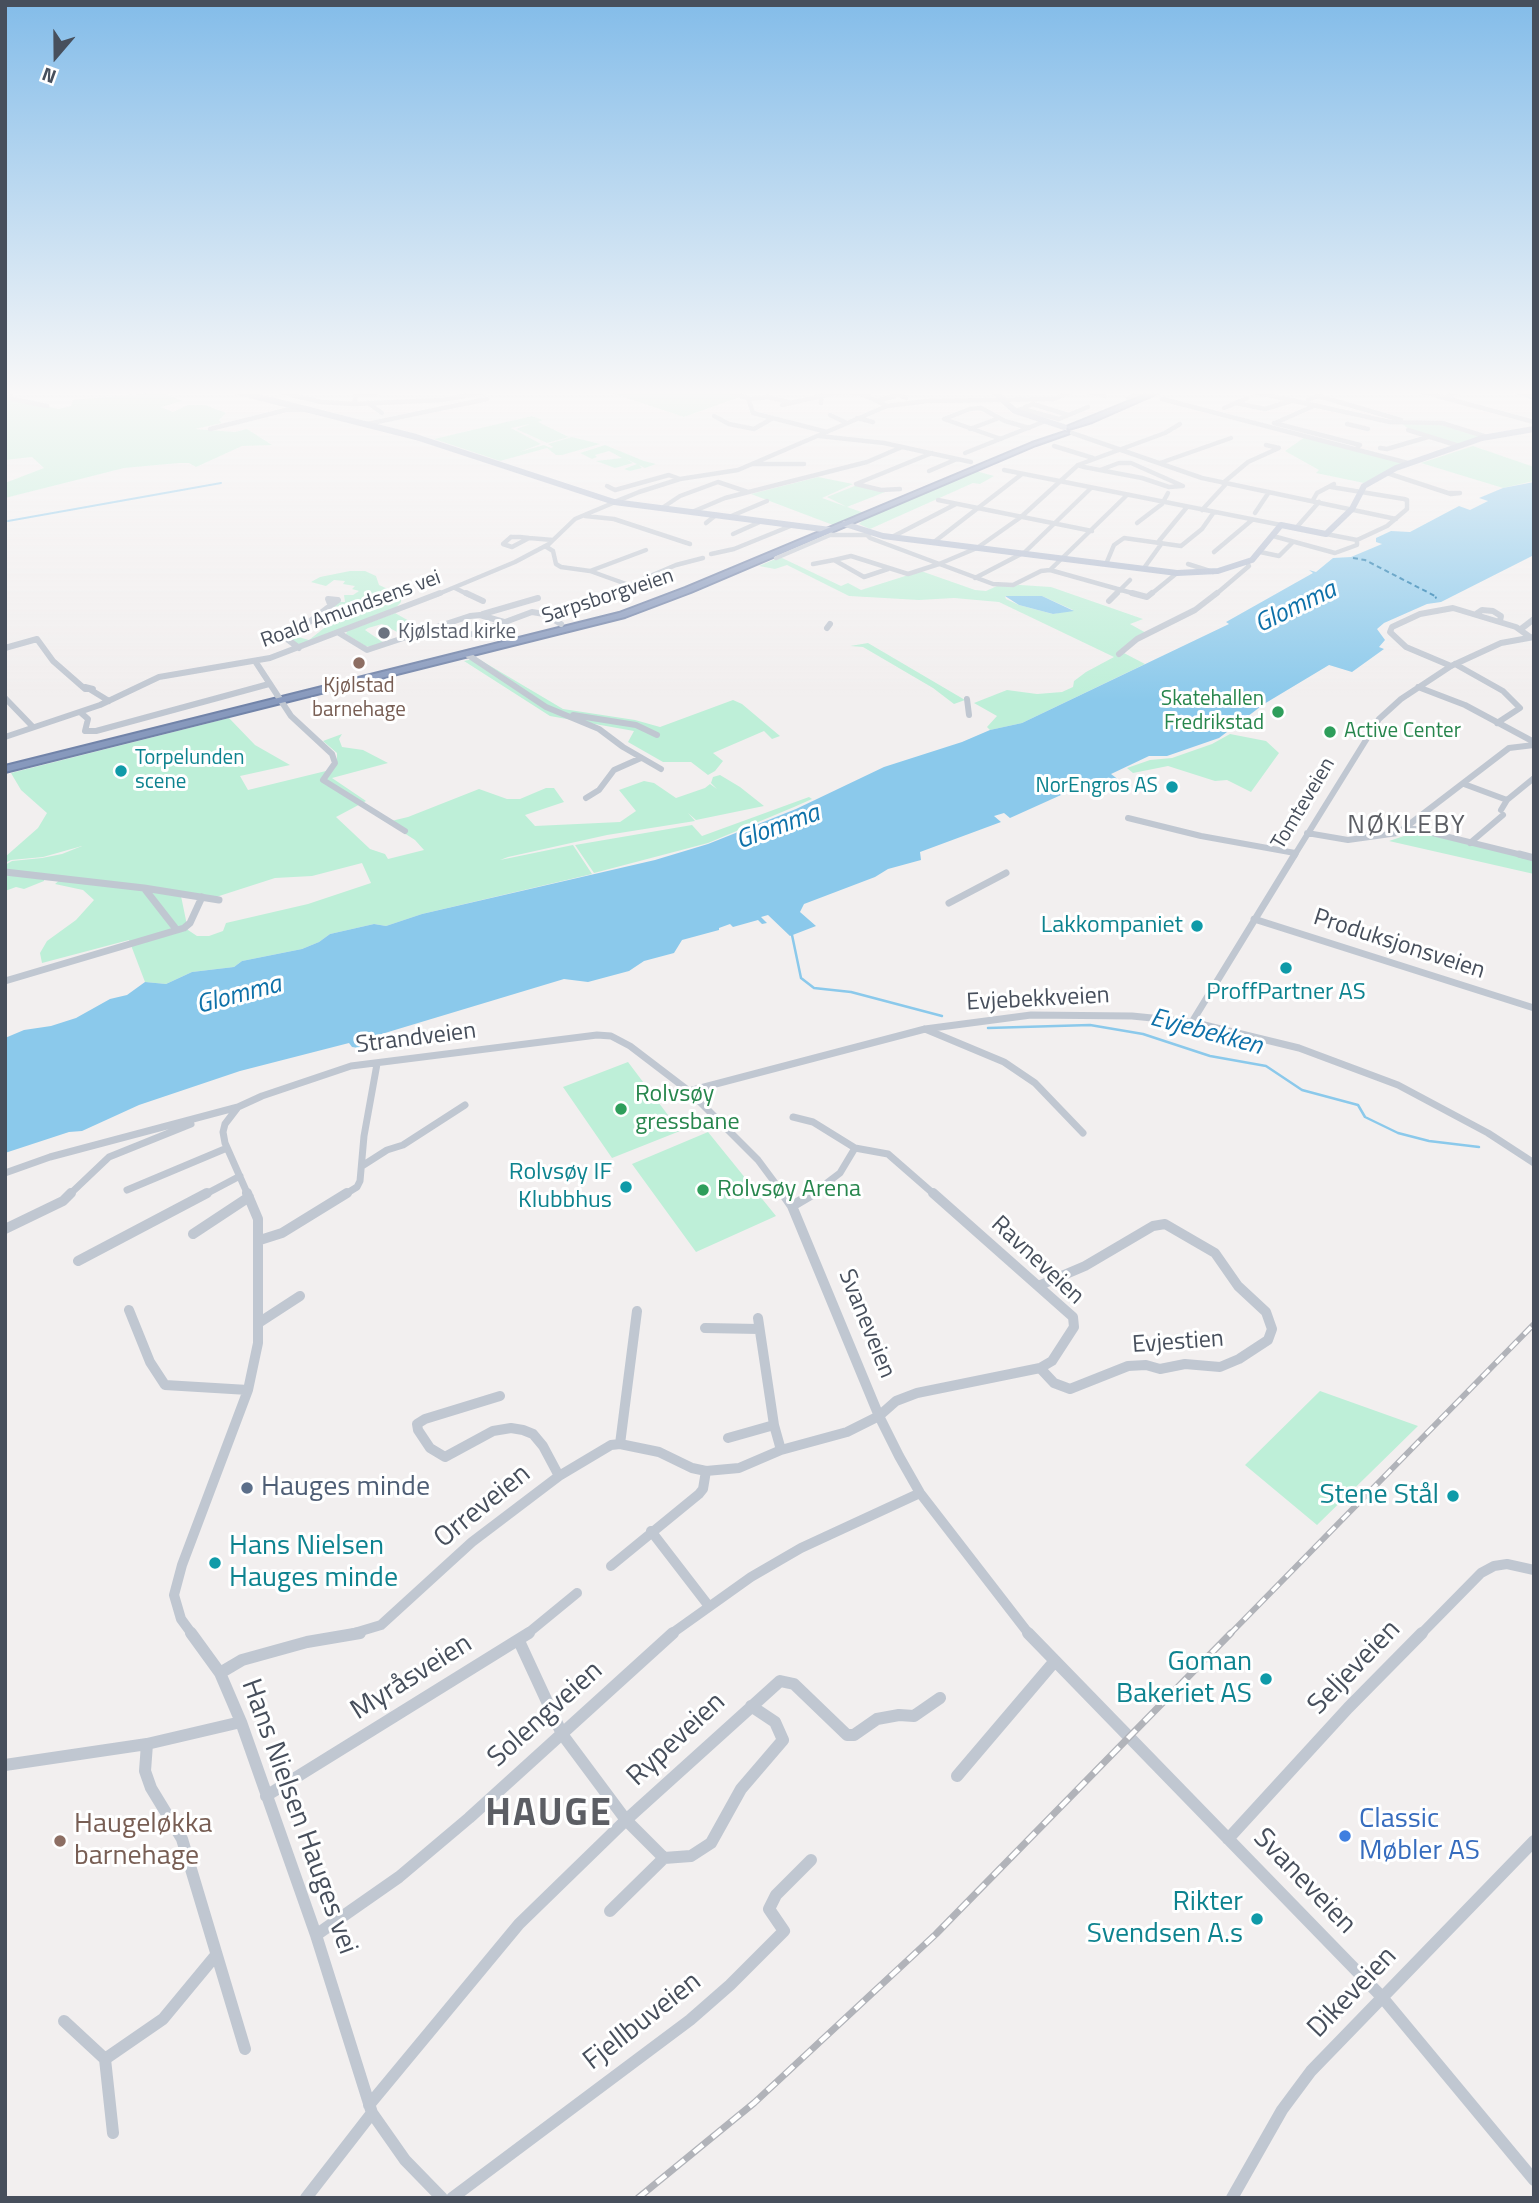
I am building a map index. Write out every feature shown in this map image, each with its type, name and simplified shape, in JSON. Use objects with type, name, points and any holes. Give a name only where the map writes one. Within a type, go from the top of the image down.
[{"type":"highway","name":"Sarpsborgveien","points":[[5,769],[468,655],[636,610],[914,495]]},
{"type":"main road","points":[[592,495],[614,502],[793,525],[826,532]]},
{"type":"main road","points":[[848,523],[869,534],[1177,573],[1213,572],[1247,563],[1260,552],[1281,525],[1326,534],[1352,509],[1360,495]]},
{"type":"street","name":"Roald Amundsens vei","points":[[5,737],[109,701],[169,674],[255,662],[455,589],[545,547],[569,523],[632,495]]},
{"type":"street","points":[[662,508],[683,495]]},
{"type":"street","points":[[692,512],[725,498],[742,495]]},
{"type":"street","points":[[934,542],[997,495]]},
{"type":"street","points":[[813,564],[850,556],[912,574],[977,548],[1021,517],[1044,495]]},
{"type":"street","points":[[975,578],[1023,553],[1084,495]]},
{"type":"street","points":[[1050,570],[1127,495],[1281,525]]},
{"type":"street","points":[[1137,523],[1163,502],[1167,495]]},
{"type":"street","points":[[1202,510],[1215,495]]},
{"type":"street","points":[[1255,513],[1267,495]]},
{"type":"street","points":[[1284,495],[1396,519]]},
{"type":"street","points":[[1296,528],[1316,501],[1317,495]]},
{"type":"street","points":[[1326,534],[1357,540],[1396,519],[1407,509],[1407,500],[1377,495]]},
{"type":"street","points":[[938,500],[1092,531]]},
{"type":"street","points":[[729,517],[767,501]]},
{"type":"street","points":[[892,537],[956,504]]},
{"type":"street","points":[[1144,568],[1188,507]]},
{"type":"street","points":[[1106,564],[1114,545],[1124,538],[1181,546],[1202,530],[1214,512]]},
{"type":"street","points":[[706,523],[716,515]]},
{"type":"street","points":[[582,516],[614,519],[690,544]]},
{"type":"street","points":[[1214,552],[1252,520]]},
{"type":"street","points":[[733,534],[762,521]]},
{"type":"street","points":[[711,554],[734,549],[793,525]]},
{"type":"street","points":[[776,558],[830,535],[869,534],[975,578],[1005,586],[1013,586],[1041,571],[1050,570],[1147,597],[1177,573]]},
{"type":"street","points":[[1273,536],[1335,552],[1357,545],[1357,540]]},
{"type":"street","points":[[529,538],[512,547],[503,544],[511,537],[529,538],[553,540]]},
{"type":"street","points":[[1260,552],[1279,556],[1293,542]]},
{"type":"street","points":[[545,547],[553,551],[556,564],[561,567],[590,572],[629,585]]},
{"type":"street","points":[[590,572],[646,550]]},
{"type":"street","points":[[602,595],[688,561],[703,558]]},
{"type":"street","points":[[834,560],[864,577],[888,569]]},
{"type":"street","points":[[1119,654],[1137,639],[1195,610],[1249,566],[1247,563]]},
{"type":"street","points":[[1188,564],[1213,572]]},
{"type":"street","points":[[1109,601],[1130,580]]},
{"type":"street","points":[[455,589],[482,601]]},
{"type":"street","points":[[339,633],[367,650],[464,618],[538,598]]},
{"type":"street","points":[[299,648],[287,639],[330,604]]},
{"type":"street","points":[[1497,723],[1520,708],[1503,691],[1453,665],[1406,647],[1390,629],[1420,614],[1452,608],[1521,629],[1534,619]]},
{"type":"street","points":[[426,631],[445,637],[464,632],[473,634],[537,612],[561,624]]},
{"type":"street","points":[[480,615],[504,622]]},
{"type":"street","name":"Tomteveien","points":[[1521,629],[1532,637]]},
{"type":"street","name":"Tomteveien","points":[[1192,1022],[1379,719],[1418,687],[1453,665],[1501,643],[1532,637]]},
{"type":"street","points":[[5,648],[35,639],[45,646],[53,661],[109,701]]},
{"type":"street","points":[[468,655],[556,713],[600,729],[661,769]]},
{"type":"street","points":[[255,662],[304,730],[332,754],[335,763],[323,780],[405,831]]},
{"type":"street","points":[[80,712],[88,719],[85,731],[96,731],[269,684]]},
{"type":"street","points":[[1418,687],[1465,705],[1534,744]]},
{"type":"street","points":[[5,698],[33,727]]},
{"type":"street","points":[[968,699],[969,715]]},
{"type":"street","points":[[556,713],[623,722],[648,729],[657,735]]},
{"type":"street","points":[[1307,833],[1328,838],[1363,839],[1390,835],[1408,827],[1509,748],[1534,744]]},
{"type":"street","points":[[586,798],[599,790],[614,770],[641,758]]},
{"type":"street","points":[[1470,843],[1502,813],[1507,800],[1534,778]]},
{"type":"street","points":[[1464,784],[1507,800]]},
{"type":"street","points":[[1128,818],[1201,836],[1295,853]]},
{"type":"street","points":[[1408,827],[1534,858]]},
{"type":"street","points":[[5,872],[144,888],[219,900]]},
{"type":"street","points":[[949,903],[1006,873]]},
{"type":"street","points":[[144,888],[176,929]]},
{"type":"street","points":[[5,981],[176,929],[190,923],[202,897]]},
{"type":"street","name":"Produksjonsveien","points":[[1254,919],[1534,1008]]},
{"type":"street","name":"Evjebekkveien","points":[[689,1091],[925,1029],[1056,1014],[1132,1016],[1192,1022],[1299,1048],[1398,1085],[1488,1133],[1534,1163]]},
{"type":"street","points":[[925,1029],[1004,1062],[1035,1083],[1083,1133]]},
{"type":"street","name":"Svaneveien","points":[[605,1035],[630,1046],[652,1066],[689,1091],[758,1160],[792,1206],[879,1416],[920,1493],[1011,1611],[1054,1662],[1382,1997],[1534,2180]]},
{"type":"street","name":"Strandveien","points":[[213,1113],[238,1107],[335,1070],[605,1035]]},
{"type":"street","points":[[260,1240],[282,1233],[349,1194],[360,1181],[377,1065]]},
{"type":"street","points":[[362,1166],[387,1150],[403,1144],[464,1105]]},
{"type":"street","name":"Hans Nielsen Hauges vei","points":[[238,1107],[225,1124],[223,1132],[258,1219],[260,1322],[248,1390],[182,1565],[174,1595],[181,1619],[220,1673],[242,1721],[316,1935],[370,2109],[388,2139],[442,2198]]},
{"type":"street","points":[[5,1173],[50,1157],[213,1113]]},
{"type":"street","points":[[5,1229],[63,1201],[109,1157],[213,1113]]},
{"type":"street","name":"Ravneveien","points":[[793,1117],[813,1122],[855,1147],[888,1154],[1074,1321],[1071,1333],[1052,1361],[1040,1368]]},
{"type":"street","points":[[792,1206],[825,1187],[840,1173],[855,1147]]},
{"type":"street","points":[[127,1190],[228,1148]]},
{"type":"street","points":[[78,1261],[240,1176]]},
{"type":"street","points":[[193,1234],[249,1197]]},
{"type":"street","name":"Evjestien","points":[[1038,1286],[1085,1266],[1153,1226],[1166,1224],[1214,1253],[1238,1286],[1266,1312],[1272,1329],[1268,1340],[1239,1359],[1220,1367],[1185,1364],[1160,1369],[1146,1365],[1128,1366],[1070,1389],[1054,1383],[1040,1368]]},
{"type":"street","points":[[260,1322],[300,1296]]},
{"type":"street","points":[[129,1310],[149,1362],[165,1385],[248,1390]]},
{"type":"street","points":[[637,1311],[621,1444],[659,1452],[692,1468],[706,1471],[739,1468],[781,1450],[835,1437],[879,1416],[896,1401],[917,1393],[1040,1368]]},
{"type":"street","points":[[758,1318],[774,1425],[781,1450]]},
{"type":"street","points":[[705,1328],[759,1329]]},
{"type":"street","points":[[500,1396],[425,1419],[417,1424],[418,1430],[430,1448],[444,1457],[493,1431],[511,1427],[523,1430],[533,1434],[543,1446],[559,1476]]},
{"type":"street","points":[[728,1438],[774,1425]]},
{"type":"street","name":"Orreveien","points":[[220,1673],[242,1660],[307,1642],[359,1633],[381,1625],[458,1554],[559,1476],[598,1450],[621,1444]]},
{"type":"street","points":[[611,1566],[699,1494],[703,1489],[706,1471]]},
{"type":"street","name":"Solengveien","points":[[316,1935],[399,1877],[469,1818],[685,1622],[708,1605],[801,1548],[920,1493]]},
{"type":"street","points":[[651,1531],[708,1605]]},
{"type":"street","name":"Seljeveien","points":[[1228,1839],[1348,1708],[1481,1573],[1493,1566],[1507,1564],[1534,1570]]},
{"type":"street","name":"Myråsveien","points":[[266,1796],[519,1641],[577,1593]]},
{"type":"street","points":[[519,1641],[562,1734],[626,1820],[664,1858]]},
{"type":"street","points":[[957,1776],[1054,1662]]},
{"type":"street","name":"Rypeveien","points":[[310,2196],[370,2109],[508,1936],[626,1820],[780,1681],[794,1684],[841,1732],[854,1735],[877,1719],[898,1715],[914,1716],[940,1698]]},
{"type":"street","points":[[610,1911],[664,1858],[691,1856],[710,1843],[741,1789],[783,1740],[775,1723],[751,1706]]},
{"type":"street","points":[[5,1765],[147,1744],[242,1721]]},
{"type":"street","points":[[147,1744],[145,1771],[150,1788],[182,1839],[245,2049]]},
{"type":"street","name":"Dikeveien","points":[[1233,2198],[1282,2110],[1304,2081],[1534,1841]]},
{"type":"street","name":"Fjellbuveien","points":[[452,2198],[690,2020],[730,1985],[784,1931],[769,1909],[776,1895],[811,1860]]},
{"type":"street","points":[[105,2059],[163,2019],[216,1955]]},
{"type":"street","points":[[64,2021],[105,2059],[113,2133]]},
{"type":"green space","points":[[753,495],[829,495],[822,498],[867,514],[833,525]]},
{"type":"green space","points":[[832,495],[878,495],[847,507],[827,497]]},
{"type":"green space","points":[[919,495],[947,495],[870,529],[859,524],[866,517]]},
{"type":"green space","points":[[780,557],[841,586],[848,583],[861,590],[921,571],[975,590],[986,591],[997,586],[1020,585],[1051,587],[1143,619],[1130,624],[1148,634],[1122,652],[1145,664],[1022,723],[990,730],[987,727],[997,716],[974,703],[1007,690],[1037,694],[1062,692],[1073,687],[1074,681],[1086,672],[1114,657],[999,602],[954,598],[919,600],[849,596],[787,565],[775,569],[759,566]],"holes":[[[1005,596],[1042,596],[1073,610],[1053,614],[1019,605]]]},
{"type":"green space","points":[[365,571],[376,576],[379,585],[401,595],[401,602],[392,612],[301,646],[290,639],[295,636],[309,640],[328,625],[311,621],[339,602],[345,602],[344,595],[353,595],[359,591],[352,589],[355,586],[343,584],[345,581],[334,580],[326,586],[311,582],[320,577]]},
{"type":"green space","points":[[395,613],[418,626],[399,633],[382,624],[368,628],[365,630],[384,643],[371,647],[346,634],[347,631]]},
{"type":"green space","points":[[868,643],[965,700],[954,704],[933,688],[863,647],[850,646]]},
{"type":"green space","points":[[477,658],[563,709],[635,720],[660,727],[733,700],[742,704],[780,736],[772,739],[764,731],[713,753],[723,761],[708,775],[691,762],[663,762],[628,742],[634,731],[550,716],[464,661]]},
{"type":"green space","points":[[229,718],[255,745],[290,765],[240,776],[248,790],[330,770],[337,753],[323,741],[342,734],[339,739],[342,747],[363,750],[388,763],[332,778],[366,801],[336,817],[370,849],[385,854],[388,859],[424,850],[415,840],[387,822],[408,817],[479,789],[507,799],[520,799],[546,788],[554,788],[564,802],[525,815],[535,826],[620,822],[636,811],[619,790],[644,781],[654,783],[676,798],[710,784],[717,789],[711,783],[713,777],[720,775],[764,806],[696,820],[688,813],[695,821],[607,835],[508,857],[500,860],[573,845],[592,874],[422,914],[386,926],[374,924],[330,934],[302,949],[242,961],[234,967],[192,972],[166,984],[145,982],[129,940],[42,963],[40,953],[47,941],[76,920],[94,900],[83,890],[55,884],[61,879],[45,876],[44,881],[24,889],[16,887],[5,891],[5,865],[12,861],[42,858],[62,854],[82,846],[43,857],[11,860],[5,863],[5,857],[38,828],[47,813],[21,790],[11,773]],"holes":[[[362,863],[371,883],[308,904],[226,923],[223,931],[209,936],[197,936],[188,930],[181,896],[216,897],[275,878],[312,876]]]},
{"type":"green space","points":[[1230,734],[1266,741],[1279,753],[1251,792],[1227,780],[1215,781],[1168,766],[1133,773],[1127,768],[1150,760],[1172,758],[1212,744]]},
{"type":"green space","points":[[809,797],[812,799],[708,843],[594,873],[575,845],[692,825],[702,836]]},
{"type":"green space","points":[[1419,831],[1534,858],[1534,874],[1389,841]]},
{"type":"green space","name":"Rolvsøy gressbane","points":[[628,1062],[680,1131],[612,1158],[563,1087]]},
{"type":"green space","name":"Rolvsøy Arena","points":[[708,1132],[776,1216],[696,1252],[632,1164]]},
{"type":"green space","points":[[1320,1391],[1418,1426],[1317,1525],[1245,1465]]},
{"type":"water","name":"Glomma","points":[[1487,495],[1534,495],[1534,555],[1441,602],[1427,604],[1384,623],[1377,629],[1385,640],[1379,647],[1384,649],[1352,672],[1329,665],[1264,704],[1219,738],[1167,756],[1149,756],[1111,774],[1124,784],[1098,790],[1081,786],[1010,818],[1004,813],[994,816],[1001,822],[920,852],[921,860],[888,869],[875,877],[804,904],[800,912],[816,926],[790,936],[768,915],[761,917],[767,923],[762,924],[758,920],[733,927],[730,924],[719,930],[682,940],[674,953],[644,961],[629,971],[588,982],[564,979],[365,1039],[359,1048],[352,1047],[349,1043],[240,1071],[139,1105],[82,1131],[69,1132],[5,1153],[5,1038],[24,1030],[51,1026],[76,1018],[110,999],[127,995],[145,982],[166,984],[192,972],[234,967],[242,961],[302,949],[330,934],[374,924],[386,926],[422,914],[655,860],[708,844],[796,809],[884,767],[962,742],[990,730],[1022,723],[1229,624],[1226,622],[1313,573],[1309,570],[1316,572],[1333,558],[1351,557],[1382,544],[1376,542],[1376,538],[1391,531],[1410,532],[1459,506],[1470,510],[1488,501],[1479,498]]},
{"type":"water","points":[[1005,596],[1042,596],[1074,611],[1053,614],[1019,605]]},
{"type":"waterway","points":[[8,521],[155,495]]},
{"type":"waterway","name":"Evjebekken","points":[[792,935],[801,978],[814,988],[851,992],[942,1016]]},
{"type":"waterway","name":"Evjebekken","points":[[988,1028],[1090,1025],[1143,1034],[1210,1056],[1266,1066],[1302,1090],[1358,1105],[1365,1117],[1398,1133],[1429,1141],[1479,1147]]},
{"type":"ferry route","points":[[1353,558],[1365,560],[1437,597],[1435,598]]},
{"type":"railway","points":[[1230,1634],[1534,1324]]},
{"type":"railway","points":[[638,2198],[754,2103],[936,1934],[1231,1633]]},
{"type":"place","name":"Kjølstad kirke","points":[[384,633]]},
{"type":"place","name":"Kjølstad barnehage","points":[[359,663]]},
{"type":"place","name":"Skatehallen Fredrikstad","points":[[1278,712]]},
{"type":"place","name":"Active Center","points":[[1330,732]]},
{"type":"place","name":"Torpelunden scene","points":[[121,771]]},
{"type":"place","name":"NorEngros AS","points":[[1172,787]]},
{"type":"place","name":"Lakkompaniet","points":[[1197,926]]},
{"type":"place","name":"ProffPartner AS","points":[[1286,968]]},
{"type":"place","name":"Rolvsøy gressbane","points":[[621,1109]]},
{"type":"place","name":"Rolvsøy IF Klubbhus","points":[[626,1187]]},
{"type":"place","name":"Rolvsøy Arena","points":[[703,1190]]},
{"type":"place","name":"Hauges minde","points":[[247,1488]]},
{"type":"place","name":"Stene Stål","points":[[1453,1496]]},
{"type":"place","name":"Hans Nielsen Hauges minde","points":[[215,1563]]},
{"type":"place","name":"Goman Bakeriet AS","points":[[1266,1679]]},
{"type":"place","name":"Classic Møbler AS","points":[[1345,1836]]},
{"type":"place","name":"Haugeløkka barnehage","points":[[60,1841]]},
{"type":"place","name":"Rikter Svendsen A.s","points":[[1257,1919]]},
{"type":"district","name":"NØKLEBY","points":[[1407,827]]},
{"type":"district","name":"HAUGE","points":[[549,1816]]}]
